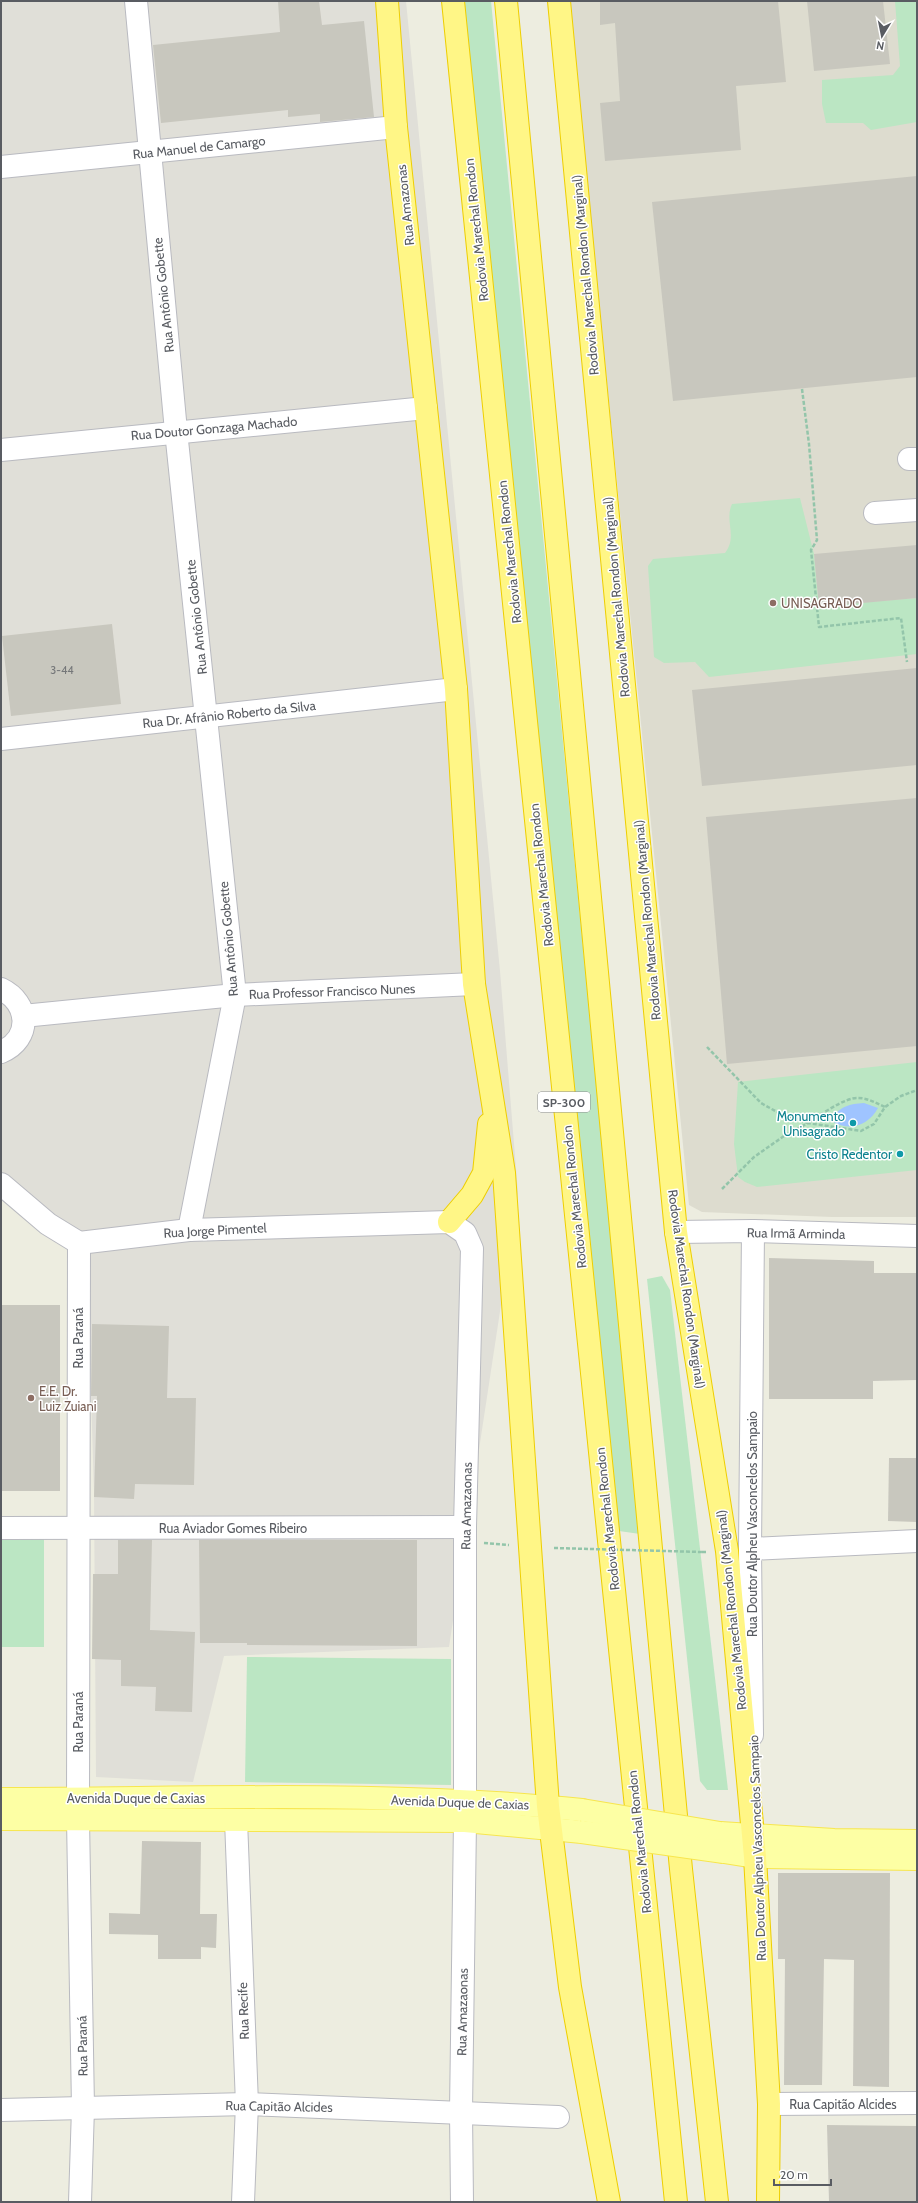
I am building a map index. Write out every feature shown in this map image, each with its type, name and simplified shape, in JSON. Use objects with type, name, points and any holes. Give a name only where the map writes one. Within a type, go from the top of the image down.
[{"type":"highway","name":"Rua Amazonas","points":[[387,1],[396,127],[426,408]]},
{"type":"highway","name":"Rodovia Marechal Rondon","points":[[453,1],[676,2202]]},
{"type":"highway","name":"SP-300","points":[[506,1],[680,1861],[717,2202]]},
{"type":"highway","name":"Rodovia Marechal Rondon (Marginal)","points":[[559,1],[676,1232],[727,1551],[754,1846]]},
{"type":"highway","points":[[426,408],[456,689],[474,984],[504,1173],[548,1806],[570,1987],[609,2202]]},
{"type":"highway","points":[[449,1222],[472,1195],[484,1173],[492,1091]]},
{"type":"highway","name":"Rua Doutor Alpheu Vasconcelos Sampaio","points":[[754,1846],[769,2104],[768,2202]]},
{"type":"main road","name":"Avenida Duque de Caxias","points":[[1,1799],[78,1808],[236,1820],[465,1811],[548,1806],[582,1810],[722,1843]]},
{"type":"main road","name":"Avenida Duque de Caxias","points":[[1,1819],[78,1808],[465,1811],[551,1828],[582,1832],[917,1859]]},
{"type":"main road","name":"Avenida Duque de Caxias","points":[[754,1846],[834,1840],[917,1841]]},
{"type":"street","name":"Rua Antônio Gobette","points":[[136,1],[176,431],[235,995],[189,1230]]},
{"type":"street","name":"Rua Manuel de Camargo","points":[[1,167],[396,127]]},
{"type":"street","name":"Rua Doutor Gonzaga Machado","points":[[1,450],[176,431],[426,408]]},
{"type":"street","points":[[875,513],[917,510]]},
{"type":"street","name":"Rua Dr. Afrânio Roberto da Silva","points":[[1,739],[456,689]]},
{"type":"street","name":"Rua Professor Francisco Nunes","points":[[23,1016],[235,995],[474,984]]},
{"type":"street","points":[[1,989],[18,1001],[23,1016],[22,1032],[17,1041],[9,1049],[1,1052]]},
{"type":"street","points":[[1,1184],[48,1224],[79,1243]]},
{"type":"street","name":"Rua Jorge Pimentel","points":[[79,1243],[189,1230],[449,1222]]},
{"type":"street","name":"Rua Amazaonas","points":[[449,1222],[465,1233],[472,1249],[465,1527],[465,1811],[461,2112],[462,2202]]},
{"type":"street","name":"Rua Irmã Arminda","points":[[676,1232],[753,1231],[917,1236]]},
{"type":"street","name":"Rua Doutor Alpheu Vasconcelos Sampaio","points":[[753,1231],[750,1549],[754,1846]]},
{"type":"street","name":"Rua Paraná","points":[[79,1243],[78,1808],[83,2108],[80,2202]]},
{"type":"street","name":"Rua Aviador Gomes Ribeiro","points":[[1,1528],[465,1527]]},
{"type":"street","points":[[750,1549],[917,1541]]},
{"type":"street","name":"Rua Recife","points":[[236,1820],[247,2104],[243,2202]]},
{"type":"street","name":"Rua Capitão Alcides","points":[[769,2104],[917,2103]]},
{"type":"street","name":"Rua Capitão Alcides","points":[[1,2110],[247,2104],[558,2117]]},
{"type":"path","points":[[802,389],[809,444],[817,540],[811,550],[819,627],[901,618],[907,662]]},
{"type":"path","points":[[707,1047],[761,1103],[777,1112],[808,1123],[861,1131],[874,1124],[885,1107],[901,1096],[917,1090]]},
{"type":"path","points":[[722,1189],[754,1157],[784,1136],[838,1105],[856,1097],[869,1100],[885,1107]]},
{"type":"path","points":[[554,1548],[702,1552]]},
{"type":"shaded area","points":[[1,1],[406,1],[500,971],[518,1193],[449,1647],[224,1656],[193,1782],[96,1777],[94,1491],[86,1234],[1,1189]]},
{"type":"shaded area","name":"UNISAGRADO","points":[[569,1],[917,1],[917,1217],[832,1217],[702,1212],[689,1205]]},
{"type":"green space","points":[[464,1],[491,1],[640,1534],[612,1530]]},
{"type":"green space","points":[[895,1],[917,1],[917,122],[871,130],[863,123],[826,123],[822,104],[822,80],[893,75],[900,66]]},
{"type":"green space","points":[[800,498],[814,554],[819,606],[917,598],[917,654],[709,677],[695,662],[664,663],[654,657],[648,566],[653,559],[725,553],[729,547],[731,535],[729,516],[732,504]]},
{"type":"green space","points":[[917,1062],[917,1170],[757,1187],[738,1177],[734,1144],[738,1082]]},
{"type":"green space","points":[[662,1276],[670,1290],[728,1790],[707,1790],[700,1781],[647,1279]]},
{"type":"green space","points":[[1,1532],[44,1533],[44,1647],[1,1647]]},
{"type":"green space","points":[[247,1657],[451,1659],[451,1785],[245,1782]]},
{"type":"water","points":[[864,1103],[878,1108],[864,1123],[845,1126],[832,1121],[835,1114],[842,1108],[854,1104]]},
{"type":"building","points":[[278,1],[319,1],[322,25],[364,21],[374,117],[320,122],[320,114],[288,117],[288,110],[161,123],[153,45],[280,32]]},
{"type":"building","points":[[600,1],[778,1],[786,82],[736,86],[741,150],[605,161],[600,103],[620,101],[615,23],[600,25]]},
{"type":"building","points":[[807,1],[883,1],[890,64],[814,71]]},
{"type":"building","points":[[917,176],[917,377],[673,401],[652,202]]},
{"type":"building","points":[[917,545],[917,598],[819,607],[814,554]]},
{"type":"building","points":[[112,624],[121,704],[11,716],[2,636]]},
{"type":"building","points":[[917,668],[917,765],[702,786],[692,690]]},
{"type":"building","points":[[917,798],[917,1046],[727,1064],[706,817]]},
{"type":"building","points":[[769,1258],[874,1261],[874,1273],[917,1273],[917,1380],[873,1381],[873,1399],[769,1399]]},
{"type":"building","name":"E.E. Dr. Luiz Zuiani","points":[[1,1305],[60,1305],[60,1491],[1,1491]]},
{"type":"building","points":[[92,1324],[169,1326],[167,1398],[196,1398],[194,1485],[135,1484],[134,1499],[94,1497],[97,1396],[91,1396]]},
{"type":"building","points":[[889,1458],[917,1458],[917,1522],[888,1521]]},
{"type":"building","points":[[118,1540],[152,1540],[150,1630],[195,1632],[192,1712],[155,1711],[156,1687],[121,1686],[121,1660],[92,1659],[93,1574],[118,1574]]},
{"type":"building","points":[[199,1540],[417,1540],[417,1646],[247,1645],[247,1643],[200,1643]]},
{"type":"building","points":[[142,1841],[201,1842],[200,1914],[217,1914],[216,1948],[201,1947],[201,1959],[158,1959],[158,1935],[109,1934],[109,1913],[140,1914]]},
{"type":"building","points":[[778,1873],[890,1873],[889,2087],[853,2086],[854,1960],[824,1959],[822,2085],[784,2085],[785,1959],[778,1959]]},
{"type":"building","points":[[827,2125],[917,2126],[917,2202],[829,2202]]},
{"type":"place","name":"UNISAGRADO","points":[[773,603]]},
{"type":"place","name":"Monumento Unisagrado","points":[[853,1123]]},
{"type":"place","name":"Cristo Redentor","points":[[900,1154]]},
{"type":"place","name":"E.E. Dr. Luiz Zuiani","points":[[31,1398]]}]
